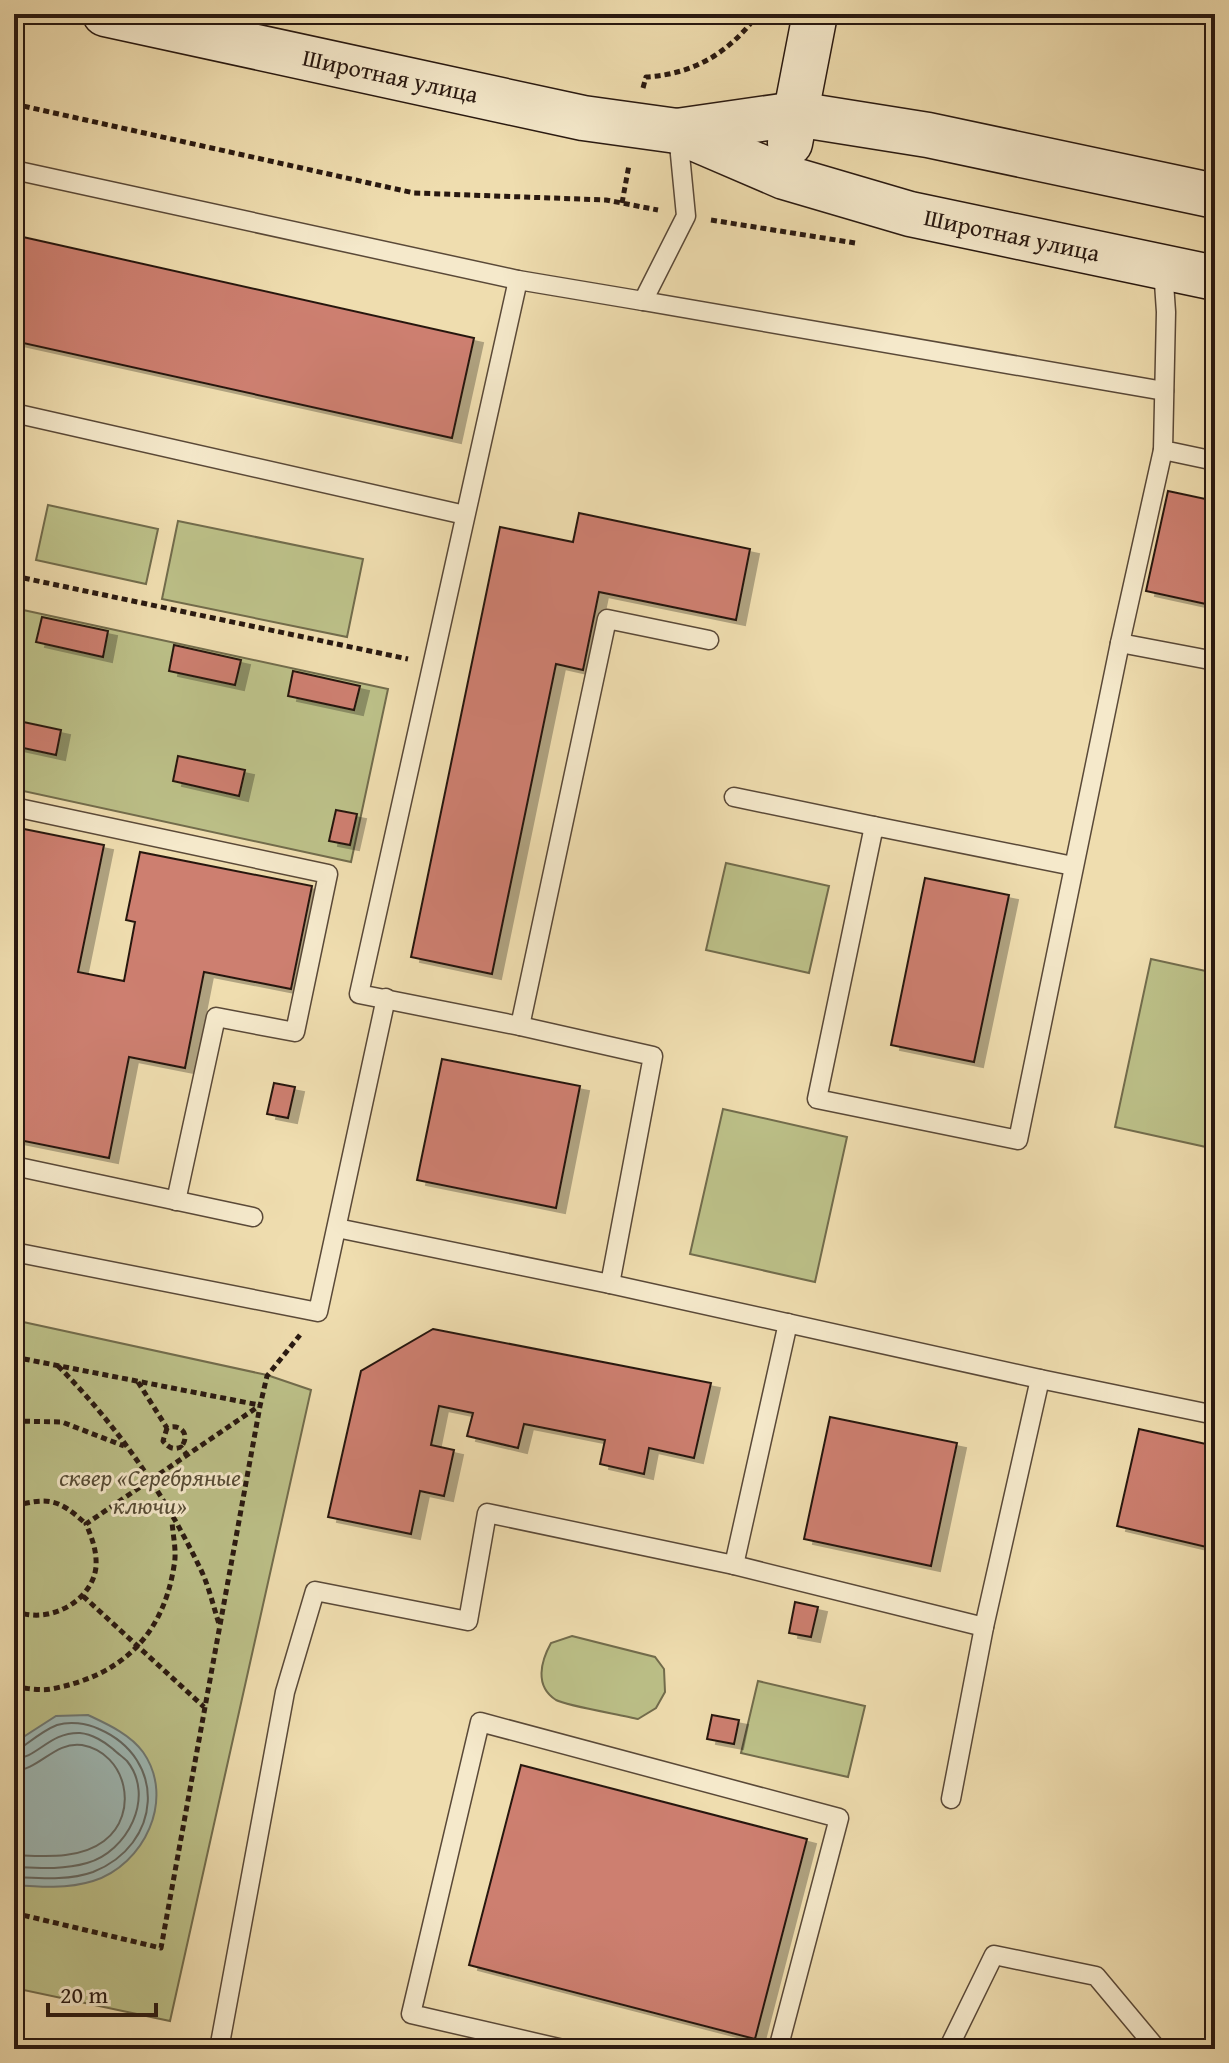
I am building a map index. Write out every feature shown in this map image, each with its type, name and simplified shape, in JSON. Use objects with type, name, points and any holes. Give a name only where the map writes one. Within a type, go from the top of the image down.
[{"type":"main road","name":"Широтная улица","points":[[105,14],[583,118],[677,131],[784,177],[910,214],[1215,278]]},
{"type":"main road","points":[[784,177],[815,14]]},
{"type":"main road","name":"Широтная улица","points":[[677,131],[796,114],[928,135],[1215,196]]},
{"type":"lane","points":[[643,301],[686,216],[677,131]]},
{"type":"lane","points":[[14,170],[518,280],[1164,391]]},
{"type":"lane","points":[[874,826],[817,1099],[1018,1140],[1073,866],[1163,450],[1163,268]]},
{"type":"lane","points":[[518,280],[359,994],[653,1056],[610,1284]]},
{"type":"lane","points":[[14,413],[465,515]]},
{"type":"lane","points":[[1163,450],[1215,461]]},
{"type":"lane","points":[[520,1026],[607,619],[709,640]]},
{"type":"lane","points":[[1120,643],[1215,661]]},
{"type":"lane","points":[[734,797],[1073,866]]},
{"type":"lane","points":[[14,807],[328,874],[295,1032],[216,1017],[176,1201]]},
{"type":"lane","points":[[14,1252],[318,1312],[386,998]]},
{"type":"lane","points":[[14,1166],[253,1217]]},
{"type":"lane","points":[[337,1228],[1215,1415]]},
{"type":"lane","points":[[734,1565],[788,1323]]},
{"type":"lane","points":[[951,1799],[984,1627],[1040,1379]]},
{"type":"lane","points":[[219,2049],[285,1692],[315,1591],[468,1621],[487,1513],[734,1565],[984,1627]]},
{"type":"lane","points":[[563,2049],[411,2014],[480,1722],[839,1818],[778,2049]]},
{"type":"lane","points":[[948,2049],[994,1955],[1096,1976],[1157,2049]]},
{"type":"path","points":[[14,104],[414,193],[606,200],[855,243]]},
{"type":"path","points":[[14,576],[433,664]]},
{"type":"path","points":[[14,1913],[161,1948],[267,1376],[318,1312]]},
{"type":"path","points":[[14,1357],[260,1406]]},
{"type":"path","points":[[58,1366],[91,1399],[150,1480],[200,1567],[220,1626]]},
{"type":"path","points":[[138,1381],[167,1428],[163,1441],[167,1447],[181,1447],[186,1441],[186,1434],[181,1428],[167,1428]]},
{"type":"path","points":[[86,1524],[260,1406]]},
{"type":"path","points":[[14,1421],[62,1422],[127,1446]]},
{"type":"path","points":[[181,1447],[187,1455]]},
{"type":"path","points":[[14,1506],[42,1499],[69,1508],[86,1524],[95,1545],[96,1570],[83,1596],[54,1614],[24,1615],[14,1610]]},
{"type":"path","points":[[14,1687],[49,1689],[103,1674],[139,1647],[163,1609],[175,1563],[172,1517]]},
{"type":"path","points":[[83,1596],[205,1708]]},
{"type":"green space","points":[[48,505],[158,529],[146,584],[36,560]]},
{"type":"green space","points":[[178,521],[363,559],[347,637],[162,599]]},
{"type":"green space","points":[[14,608],[388,689],[351,862],[14,789]]},
{"type":"green space","points":[[726,863],[829,886],[809,973],[706,950]]},
{"type":"green space","points":[[1151,959],[1215,973],[1215,1105],[1206,1147],[1115,1127]]},
{"type":"green space","points":[[723,1109],[847,1137],[815,1282],[690,1254]]},
{"type":"green space","name":"сквер «Серебряные ключи»","points":[[14,1320],[267,1375],[311,1390],[170,2021],[14,1988]]},
{"type":"green space","points":[[572,1636],[655,1657],[664,1669],[665,1692],[656,1708],[638,1719],[583,1708],[556,1700],[549,1694],[542,1681],[544,1658],[551,1643]]},
{"type":"green space","points":[[758,1681],[865,1706],[848,1777],[741,1753]]},
{"type":"water","points":[[88,1715],[125,1735],[143,1752],[152,1770],[156,1790],[150,1828],[127,1861],[93,1881],[64,1886],[14,1885],[14,1743],[56,1716]]},
{"type":"building","points":[[14,235],[474,338],[452,438],[14,341]]},
{"type":"building","points":[[1168,491],[1215,501],[1215,606],[1146,591]]},
{"type":"building","points":[[579,513],[750,549],[736,620],[599,592],[583,670],[556,664],[492,974],[411,957],[500,527],[573,542]]},
{"type":"building","points":[[42,617],[108,631],[103,657],[36,642]]},
{"type":"building","points":[[174,645],[241,660],[235,685],[169,671]]},
{"type":"building","points":[[293,671],[360,686],[354,710],[288,696]]},
{"type":"building","points":[[14,720],[61,730],[56,755],[14,746]]},
{"type":"building","points":[[178,756],[245,770],[239,796],[173,781]]},
{"type":"building","points":[[336,810],[357,814],[350,845],[329,841]]},
{"type":"building","points":[[14,827],[104,845],[78,972],[124,981],[135,922],[126,920],[140,852],[312,886],[291,989],[204,972],[185,1068],[129,1057],[109,1158],[14,1139],[14,1058],[18,1038],[14,1037]]},
{"type":"building","points":[[925,878],[1009,895],[974,1062],[891,1045]]},
{"type":"building","points":[[442,1059],[580,1086],[556,1208],[417,1180]]},
{"type":"building","points":[[274,1083],[295,1087],[288,1118],[267,1114]]},
{"type":"building","points":[[433,1329],[711,1383],[694,1458],[649,1448],[644,1474],[600,1464],[605,1440],[524,1424],[518,1448],[467,1436],[473,1413],[439,1406],[431,1445],[454,1450],[444,1496],[420,1491],[411,1534],[328,1517],[361,1371]]},
{"type":"building","points":[[830,1417],[957,1443],[931,1566],[804,1539]]},
{"type":"building","points":[[1139,1429],[1215,1446],[1215,1549],[1117,1526]]},
{"type":"building","points":[[795,1602],[818,1607],[811,1637],[789,1633]]},
{"type":"building","points":[[712,1715],[739,1720],[734,1744],[707,1739]]},
{"type":"building","points":[[521,1765],[807,1839],[755,2039],[469,1965]]}]
